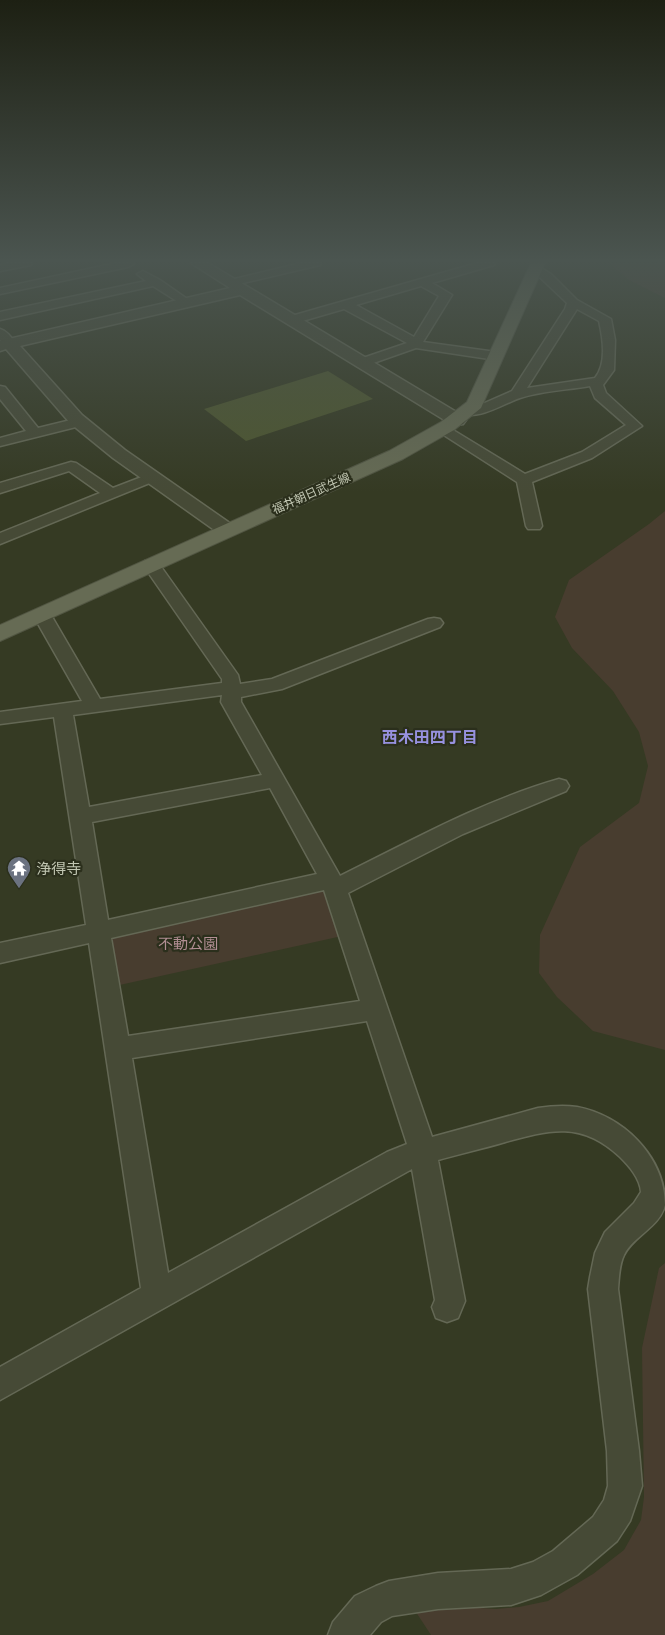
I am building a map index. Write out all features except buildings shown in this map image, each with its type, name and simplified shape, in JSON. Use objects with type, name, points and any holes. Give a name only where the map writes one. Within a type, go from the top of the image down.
[{"type":"main road","points":[[456,420],[474,404],[504,339]]},
{"type":"main road","name":"福井朝日武生線","points":[[0,634],[396,455],[456,420]]},
{"type":"street","points":[[323,339],[456,420],[524,480],[534,526]]},
{"type":"street","points":[[408,339],[416,344],[496,356]]},
{"type":"street","points":[[362,363],[416,344],[419,339]]},
{"type":"street","points":[[517,394],[552,339]]},
{"type":"street","points":[[524,480],[588,455],[635,426],[600,395],[596,389],[596,385],[608,370],[609,339]]},
{"type":"street","points":[[3,341],[79,422],[152,478],[228,530]]},
{"type":"street","points":[[456,420],[517,394],[599,381]]},
{"type":"street","points":[[0,390],[35,433]]},
{"type":"street","points":[[0,442],[79,422]]},
{"type":"street","points":[[0,488],[71,466],[112,494]]},
{"type":"street","points":[[0,539],[152,478]]},
{"type":"street","points":[[151,565],[231,678],[231,702],[333,885],[423,1151],[450,1301],[447,1307]]},
{"type":"street","points":[[42,615],[95,706]]},
{"type":"street","points":[[0,718],[275,685],[434,623]]},
{"type":"street","points":[[63,710],[157,1295]]},
{"type":"street","points":[[80,816],[275,780]]},
{"type":"street","points":[[0,954],[99,931],[333,885],[455,828],[559,786]]},
{"type":"street","points":[[118,1050],[375,1008]]},
{"type":"street","points":[[0,1384],[397,1162],[423,1151],[543,1119],[566,1118],[585,1122],[614,1134],[635,1153],[645,1166],[655,1192],[650,1206],[615,1242],[606,1264],[603,1289],[625,1486],[618,1509],[605,1529],[565,1563],[540,1577],[511,1588],[438,1590],[389,1599],[368,1609],[346,1635]]},
{"type":"green space","points":[[665,511],[665,1050],[593,1031],[557,997],[539,973],[540,935],[580,847],[639,803],[648,766],[639,732],[613,691],[572,648],[555,617],[569,580]]},
{"type":"green space","name":"不動公園","points":[[326,886],[342,936],[115,986],[108,934]]},
{"type":"green space","points":[[665,1263],[665,1635],[431,1635],[412,1606],[496,1609],[519,1607],[548,1601],[593,1574],[624,1550],[641,1520],[644,1497],[642,1348],[659,1268]]},
{"type":"shaded area","points":[[328,371],[373,399],[246,441],[204,409]]},
{"type":"place","name":"浄得寺","points":[[19,889]]},
{"type":"district","name":"西木田四丁目","points":[[430,737]]}]
